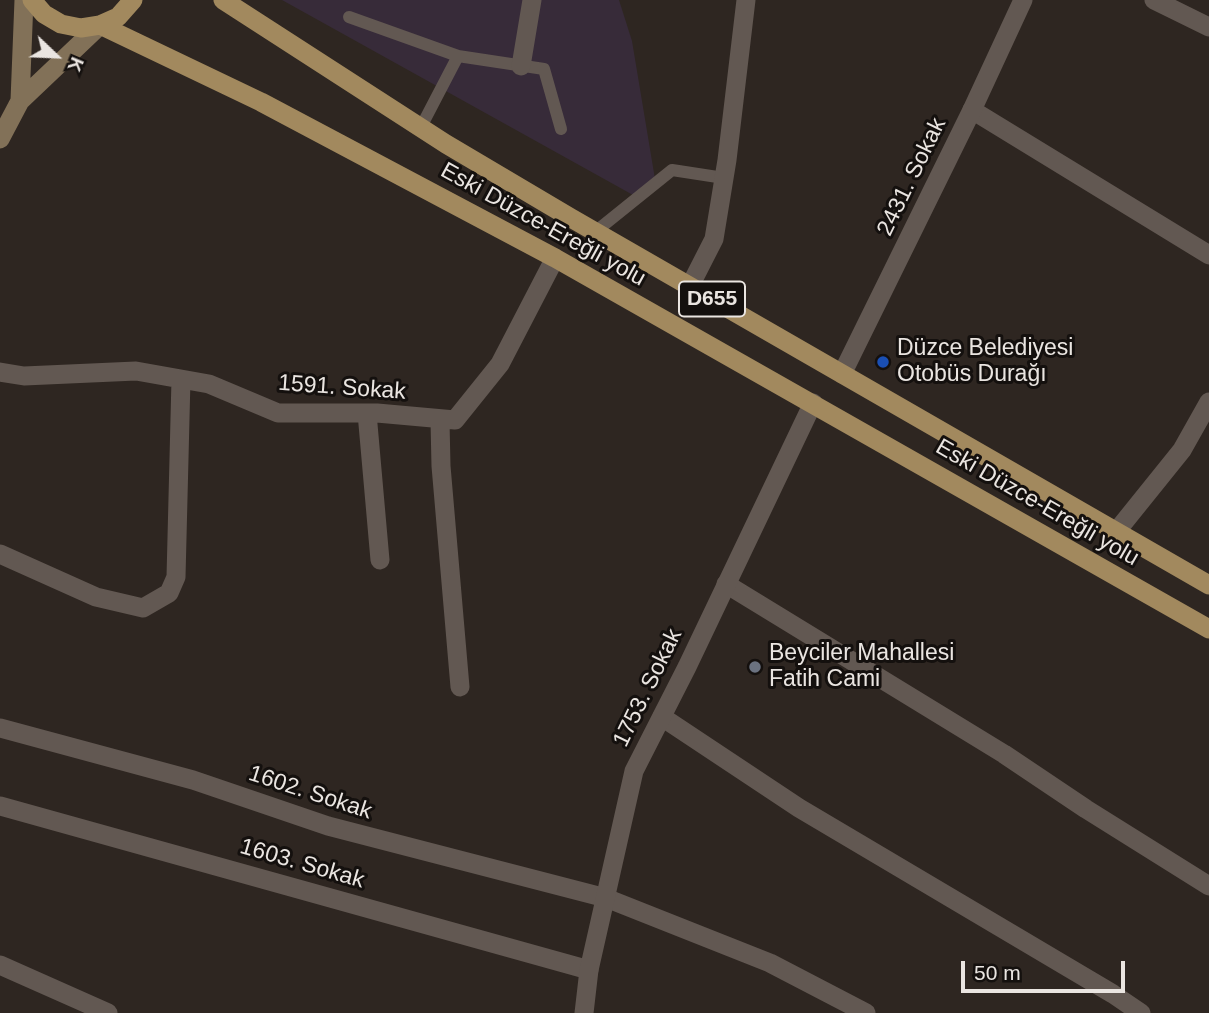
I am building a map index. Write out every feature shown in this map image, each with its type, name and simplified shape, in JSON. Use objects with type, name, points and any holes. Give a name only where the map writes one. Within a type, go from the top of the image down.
[{"type":"main road","points":[[20,100],[24,0]]},
{"type":"main road","points":[[32,0],[44,14],[61,24],[81,28],[100,25],[118,17],[133,0]]},
{"type":"main road","name":"Eski Düzce-Ereğli yolu","points":[[222,0],[421,127],[595,232],[1209,585]]},
{"type":"main road","points":[[0,139],[20,100],[100,25]]},
{"type":"main road","name":"Eski Düzce-Ereğli yolu","points":[[100,25],[261,102],[555,258],[1209,629]]},
{"type":"street","points":[[521,66],[532,0]]},
{"type":"street","points":[[690,286],[714,239],[746,0]]},
{"type":"street","name":"2431. Sokak","points":[[842,374],[1023,0]]},
{"type":"street","points":[[1154,0],[1209,27]]},
{"type":"street","points":[[972,110],[1209,255]]},
{"type":"street","points":[[460,687],[441,466],[440,421],[455,420],[500,363],[555,258]]},
{"type":"street","name":"1591. Sokak","points":[[0,372],[24,376],[136,371],[209,384],[278,413],[367,413],[440,421]]},
{"type":"street","points":[[0,554],[96,597],[143,608],[169,593],[176,577],[181,379]]},
{"type":"street","points":[[1116,532],[1182,450],[1209,402]]},
{"type":"street","name":"1753. Sokak","points":[[584,1013],[589,970],[634,771],[813,403]]},
{"type":"street","points":[[367,413],[380,560]]},
{"type":"street","points":[[726,584],[1003,754],[1209,886]]},
{"type":"street","points":[[662,717],[810,815],[1141,1013]]},
{"type":"street","name":"1602. Sokak","points":[[0,729],[193,780],[328,827],[606,898],[770,963],[866,1013]]},
{"type":"street","name":"1603. Sokak","points":[[0,806],[589,970]]},
{"type":"street","points":[[0,965],[108,1013]]},
{"type":"lane","points":[[349,17],[458,57],[544,69],[561,130]]},
{"type":"lane","points":[[421,127],[458,57]]},
{"type":"lane","points":[[595,232],[672,170],[724,178]]},
{"type":"shaded area","points":[[282,0],[619,0],[632,41],[655,179],[642,200]]},
{"type":"place","name":"Düzce Belediyesi Otobüs Durağı","points":[[883,362]]},
{"type":"place","name":"Beyciler Mahallesi Fatih Cami","points":[[755,667]]}]
